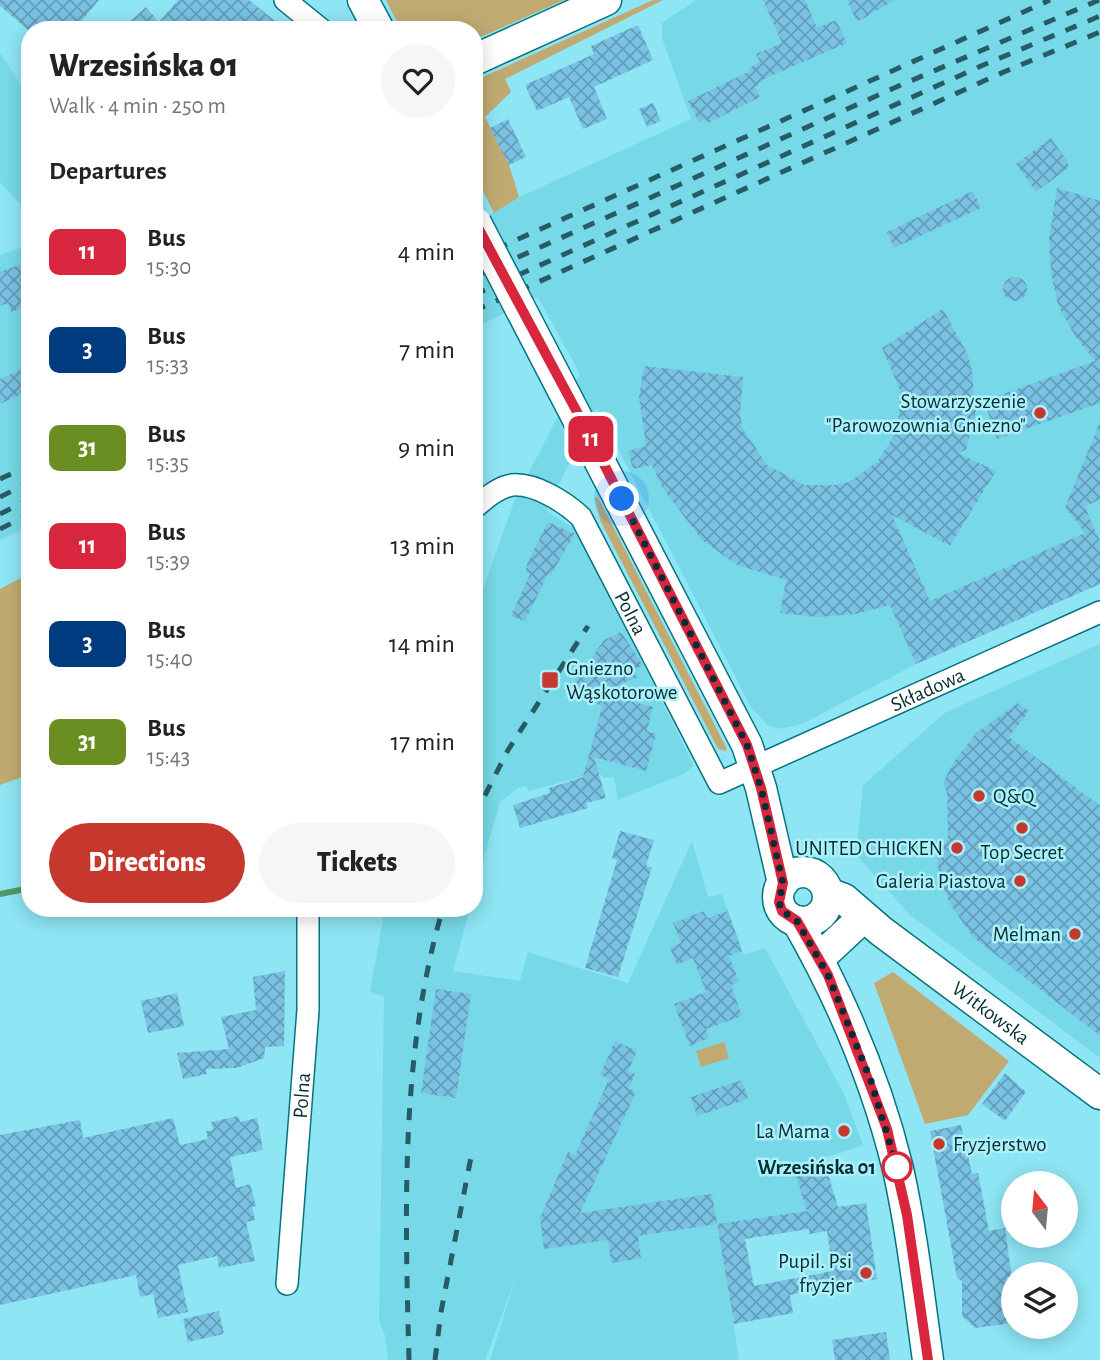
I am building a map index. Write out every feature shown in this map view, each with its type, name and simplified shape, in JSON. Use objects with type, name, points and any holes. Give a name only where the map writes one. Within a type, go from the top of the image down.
[{"type":"street","points":[[285,0],[311,21]]},
{"type":"street","points":[[363,0],[374,21]]},
{"type":"street","points":[[483,56],[606,0]]},
{"type":"street","points":[[483,236],[578,414],[747,745],[770,830],[792,877],[779,902],[782,911],[815,910],[827,964],[871,1081],[897,1167],[928,1360]]},
{"type":"street","name":"Polna","points":[[483,501],[513,485],[539,491],[570,507],[589,529],[719,783],[755,768]]},
{"type":"street","name":"Składowa","points":[[755,768],[841,726],[1100,612]]},
{"type":"street","name":"Witkowska","points":[[792,877],[814,874],[824,882],[815,910]]},
{"type":"street","name":"Witkowska","points":[[815,910],[844,900],[869,928],[1100,1094]]},
{"type":"street","name":"Polna","points":[[286,1284],[307,1010],[309,917]]},
{"type":"street","points":[[827,964],[869,928]]},
{"type":"shaded area","points":[[386,0],[564,0],[483,36],[483,21],[396,21]]},
{"type":"shaded area","points":[[653,0],[663,0],[505,79],[511,92],[485,117],[509,165],[519,197],[494,213],[483,191],[483,77]]},
{"type":"shaded area","points":[[696,0],[1100,0],[1100,584],[916,664],[802,724],[779,729],[768,725],[751,707],[597,408],[546,510],[577,531],[694,766],[684,774],[618,800],[614,777],[604,778],[598,772],[529,791],[526,786],[518,788],[500,802],[483,861],[483,589],[515,499],[580,374],[538,297],[483,324],[483,219],[519,197],[691,119],[662,38],[662,23]]},
{"type":"shaded area","points":[[0,53],[21,85],[21,205],[0,183]]},
{"type":"shaded area","points":[[21,248],[21,530],[0,540],[0,255]]},
{"type":"shaded area","points":[[598,497],[726,751],[718,749],[600,520],[595,498]]},
{"type":"shaded area","points":[[21,578],[21,777],[0,785],[0,589]]},
{"type":"shaded area","points":[[1100,644],[1100,1058],[909,914],[856,855],[863,785],[946,712]]},
{"type":"shaded area","points":[[692,841],[708,897],[722,894],[744,955],[765,948],[844,1094],[863,1145],[823,1158],[838,1207],[718,1224],[739,1360],[490,1360],[516,1277],[485,1360],[388,1360],[385,1335],[379,1321],[384,997],[370,992],[383,917],[468,917],[453,971],[520,981],[528,952],[628,983]]},
{"type":"shaded area","points":[[893,972],[1009,1061],[968,1115],[925,1124],[874,983]]},
{"type":"shaded area","points":[[724,1042],[729,1058],[701,1067],[696,1051]]},
{"type":"building","points":[[0,0],[99,0],[82,21],[21,21],[21,24],[0,6]]},
{"type":"building","points":[[178,0],[249,0],[275,21],[160,21]]},
{"type":"building","points":[[763,0],[805,0],[817,28],[836,20],[847,43],[766,78],[755,87],[760,97],[708,123],[705,119],[699,123],[688,101],[750,71],[749,68],[760,62],[756,54],[782,43]]},
{"type":"building","points":[[847,0],[895,0],[857,22]]},
{"type":"building","points":[[146,7],[158,21],[130,21]]},
{"type":"building","points":[[638,25],[653,60],[594,87],[607,119],[583,129],[569,97],[537,111],[525,85],[594,54],[591,46]]},
{"type":"building","points":[[653,103],[661,121],[647,127],[639,109]]},
{"type":"building","points":[[508,119],[526,157],[509,165],[490,128]]},
{"type":"building","points":[[1051,138],[1068,162],[1068,168],[1036,192],[1016,164]]},
{"type":"building","points":[[1057,188],[1100,201],[1100,403],[997,439],[984,401],[1095,361],[1075,336],[1058,305],[1051,274],[1049,239]]},
{"type":"building","points":[[973,191],[981,208],[894,248],[887,232]]},
{"type":"building","points":[[21,264],[21,308],[11,312],[8,303],[0,306],[0,272]]},
{"type":"building","points":[[1015,277],[1023,281],[1027,289],[1023,297],[1015,301],[1007,297],[1003,289],[1007,281]]},
{"type":"building","points":[[943,309],[968,355],[973,376],[974,404],[978,403],[966,450],[958,453],[996,471],[950,546],[892,515],[930,601],[1085,533],[1065,507],[1100,422],[1100,499],[1085,507],[1100,541],[1100,584],[916,664],[890,605],[856,614],[818,617],[780,613],[786,580],[737,565],[702,540],[663,489],[652,465],[633,469],[628,451],[646,446],[639,397],[644,366],[743,377],[740,415],[743,429],[767,465],[804,485],[849,482],[877,462],[898,430],[900,390],[882,348]]},
{"type":"building","points":[[21,370],[21,394],[0,404],[0,379]]},
{"type":"building","points":[[548,522],[575,534],[550,576],[548,574],[525,621],[511,616],[530,574],[526,572],[527,564]]},
{"type":"building","points":[[621,632],[643,665],[634,670],[638,677],[600,693],[653,707],[647,731],[656,734],[646,771],[594,757],[606,798],[586,803],[588,808],[520,828],[513,805],[550,793],[549,788],[583,777],[602,707],[572,686],[604,640]]},
{"type":"building","name":"Galeria Piastova","points":[[1018,703],[1029,711],[1009,737],[1100,806],[1100,1036],[973,937],[950,904],[939,875],[937,854],[948,839],[947,793],[943,783],[953,763],[976,733]]},
{"type":"building","points":[[620,831],[654,840],[646,866],[652,867],[618,977],[585,968],[617,860],[612,858]]},
{"type":"building","points":[[704,911],[707,918],[728,911],[742,951],[729,956],[739,982],[731,985],[742,1016],[706,1029],[709,1038],[690,1046],[674,1004],[706,992],[693,958],[677,965],[670,948],[681,943],[673,923]]},
{"type":"building","points":[[285,971],[284,1046],[265,1047],[264,1058],[237,1068],[206,1069],[207,1074],[183,1079],[177,1053],[229,1049],[221,1017],[256,1010],[253,977]]},
{"type":"building","points":[[436,989],[471,994],[456,1098],[421,1093]]},
{"type":"building","points":[[177,993],[184,1026],[148,1033],[141,1001]]},
{"type":"building","points":[[615,1041],[637,1051],[628,1071],[635,1074],[629,1089],[636,1092],[580,1213],[712,1194],[717,1224],[638,1236],[641,1258],[611,1263],[608,1240],[544,1249],[540,1218],[568,1152],[575,1155],[609,1079],[600,1075]]},
{"type":"building","points":[[1005,1073],[1026,1092],[1005,1121],[982,1104]]},
{"type":"building","points":[[742,1080],[748,1099],[697,1116],[691,1097]]},
{"type":"building","points":[[238,1116],[240,1122],[257,1118],[263,1150],[230,1157],[236,1188],[250,1184],[256,1206],[252,1207],[255,1220],[246,1222],[255,1261],[219,1268],[217,1256],[178,1265],[188,1312],[158,1318],[153,1294],[140,1297],[136,1275],[0,1305],[0,1135],[80,1120],[83,1138],[173,1118],[180,1145],[208,1139],[206,1131],[213,1130],[211,1122]]},
{"type":"building","points":[[961,1125],[972,1174],[978,1173],[989,1231],[1001,1229],[1001,1248],[1008,1248],[1010,1262],[1001,1262],[1001,1325],[975,1328],[962,1316],[962,1281],[957,1278],[930,1131]]},
{"type":"building","points":[[823,1158],[838,1207],[866,1203],[877,1279],[790,1295],[793,1313],[734,1324],[717,1224],[807,1211],[793,1166]],"holes":[[[809,1229],[809,1234],[827,1231],[833,1271],[754,1286],[745,1239]]]},
{"type":"building","points":[[219,1311],[224,1334],[188,1342],[183,1319]]},
{"type":"building","points":[[886,1332],[890,1360],[835,1360],[832,1340]]},
{"type":"waterway","points":[[0,894],[21,890]]},
{"type":"railway","points":[[483,255],[1050,0]]},
{"type":"railway","points":[[483,273],[894,88],[1099,0]]},
{"type":"railway","points":[[483,291],[981,66],[1100,16]]},
{"type":"railway","points":[[483,307],[1006,71],[1100,32]]},
{"type":"railway","points":[[0,479],[21,469]]},
{"type":"railway","points":[[0,497],[21,486]]},
{"type":"railway","points":[[0,514],[21,504]]},
{"type":"railway","points":[[0,529],[21,518]]},
{"type":"railway","points":[[483,799],[508,750],[588,626]]},
{"type":"railway","points":[[409,1360],[407,1189],[412,1075],[429,963],[441,917]]},
{"type":"railway","points":[[435,1360],[441,1312],[471,1157]]},
{"type":"bus line","name":"11","points":[[483,237],[584,425],[747,745],[761,788],[764,812],[783,883],[778,895],[782,911],[797,921],[828,975],[871,1081],[887,1129],[907,1215],[928,1360]]},
{"type":"place","name":"Stowarzyszenie \"Parowozownia Gniezno\"","points":[[1040,413]]},
{"type":"place","name":"Gniezno Wąskotorowe","points":[[550,680]]},
{"type":"place","name":"Q&Q","points":[[979,796]]},
{"type":"place","name":"Top Secret","points":[[1022,828]]},
{"type":"place","name":"UNITED CHICKEN","points":[[957,848]]},
{"type":"place","name":"Galeria Piastova","points":[[1020,881]]},
{"type":"place","name":"Melman","points":[[1075,934]]},
{"type":"place","name":"La Mama","points":[[844,1131]]},
{"type":"place","name":"Fryzjerstwo","points":[[939,1144]]},
{"type":"place","name":"Wrzesińska 01","points":[[897,1167]]},
{"type":"place","name":"Pupil. Psi fryzjer","points":[[866,1273]]},
{"type":"route","points":[[622,499],[747,745],[761,788],[764,812],[783,883],[778,895],[782,911],[797,921],[828,975],[871,1081],[897,1167]]}]
